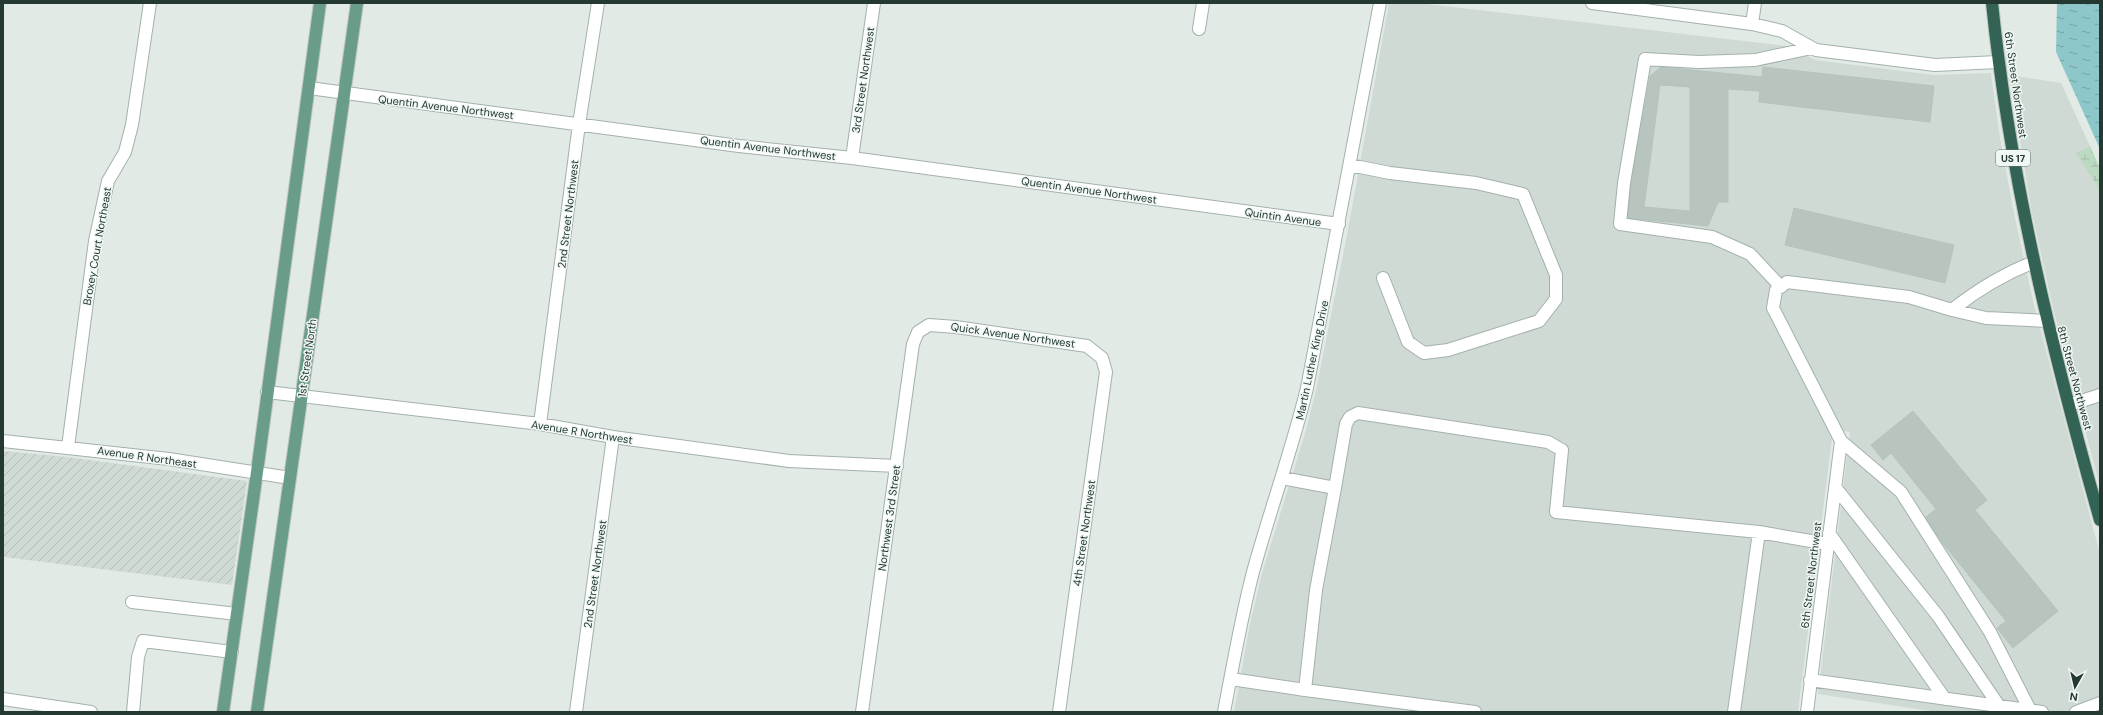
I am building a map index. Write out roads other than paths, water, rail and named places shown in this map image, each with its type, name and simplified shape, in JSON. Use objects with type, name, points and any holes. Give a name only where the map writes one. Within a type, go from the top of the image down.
[{"type":"highway","name":"6th Street Northwest","points":[[1992,3],[1998,62],[2009,136],[2046,316]]},
{"type":"highway","name":"8th Street Northwest","points":[[2046,316],[2100,520]]},
{"type":"main road","points":[[223,712],[320,3]]},
{"type":"main road","name":"1st Street North","points":[[257,712],[357,3]]},
{"type":"street","name":"Broxey Court Northeast","points":[[68,447],[95,241],[108,181],[125,152],[132,125],[150,3]]},
{"type":"street","name":"2nd Street Northwest","points":[[540,424],[579,124],[598,3]]},
{"type":"street","name":"3rd Street Northwest","points":[[852,158],[874,3]]},
{"type":"street","points":[[1199,29],[1203,3]]},
{"type":"street","name":"Martin Luther King Drive","points":[[1224,712],[1241,622],[1254,571],[1307,388],[1380,3]]},
{"type":"street","points":[[1592,3],[1628,5],[1752,24],[1782,31],[1812,48]]},
{"type":"street","points":[[1752,24],[1754,3]]},
{"type":"street","points":[[1781,287],[1750,254],[1712,237],[1620,224],[1624,183],[1645,59],[1699,62],[1755,60],[1812,48],[1935,65],[1998,62]]},
{"type":"street","name":"Quentin Avenue Northwest","points":[[309,88],[343,94],[739,146],[852,158],[1227,209]]},
{"type":"street","points":[[1350,165],[1390,173],[1476,183],[1523,194],[1556,275],[1556,300],[1539,321],[1448,350],[1424,353],[1408,342],[1383,278]]},
{"type":"street","name":"Quintin Avenue","points":[[1227,209],[1339,224]]},
{"type":"street","points":[[1952,310],[1973,293],[2010,271],[2034,262]]},
{"type":"street","points":[[2030,710],[1990,632],[1901,492],[1841,441],[1772,308],[1776,290],[1787,282],[1909,297],[1952,310],[1986,318],[2046,316]]},
{"type":"street","name":"Quick Avenue Northwest","points":[[923,328],[929,325],[956,327],[1088,346],[1099,356]]},
{"type":"street","name":"Northwest 3rd Street","points":[[862,712],[913,344],[918,332],[923,328]]},
{"type":"street","name":"4th Street Northwest","points":[[1059,712],[1106,372],[1099,356]]},
{"type":"street","name":"Avenue R Northwest","points":[[267,392],[540,424],[613,437],[788,461],[897,466]]},
{"type":"street","points":[[2069,405],[2100,395]]},
{"type":"street","points":[[1304,690],[1316,590],[1346,424],[1350,417],[1358,413],[1548,442],[1562,450],[1556,512],[1828,539],[1946,699]]},
{"type":"street","name":"2nd Street Northwest","points":[[576,712],[613,437]]},
{"type":"street","name":"Avenue R Northeast","points":[[3,441],[68,447],[257,472],[290,478]]},
{"type":"street","name":"6th Street Northwest","points":[[1807,712],[1841,441]]},
{"type":"street","points":[[1282,478],[1335,488]]},
{"type":"street","points":[[1835,487],[1938,616],[1999,706]]},
{"type":"street","points":[[1734,712],[1759,532]]},
{"type":"street","points":[[132,602],[237,614]]},
{"type":"street","points":[[133,712],[138,657],[143,641],[232,652]]},
{"type":"street","points":[[1231,679],[1475,712]]},
{"type":"street","points":[[1810,680],[2042,712]]},
{"type":"street","points":[[3,699],[90,712]]},
{"type":"street","points":[[2076,712],[2100,703]]},
{"type":"water","points":[[2057,3],[2100,3],[2100,149],[2056,52]]}]
